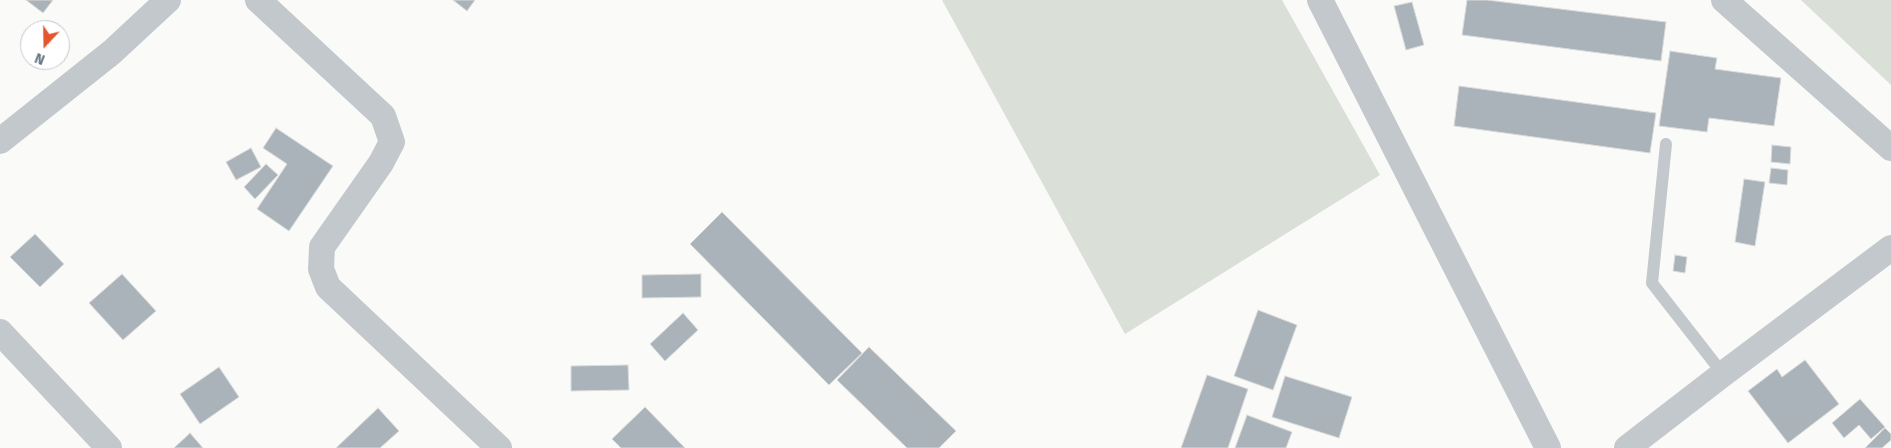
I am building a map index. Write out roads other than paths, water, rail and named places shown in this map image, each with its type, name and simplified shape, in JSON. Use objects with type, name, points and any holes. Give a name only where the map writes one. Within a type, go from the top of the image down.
[{"type":"street","points":[[0,141],[112,52],[168,0]]},
{"type":"street","points":[[258,0],[383,116],[392,142],[381,163],[322,247],[321,269],[328,287],[499,448]]},
{"type":"street","points":[[1320,0],[1548,448]]},
{"type":"street","points":[[1724,0],[1891,148]]},
{"type":"street","points":[[1627,448],[1891,248]]},
{"type":"street","points":[[0,332],[109,448]]},
{"type":"lane","points":[[1666,144],[1652,283],[1723,374]]}]
